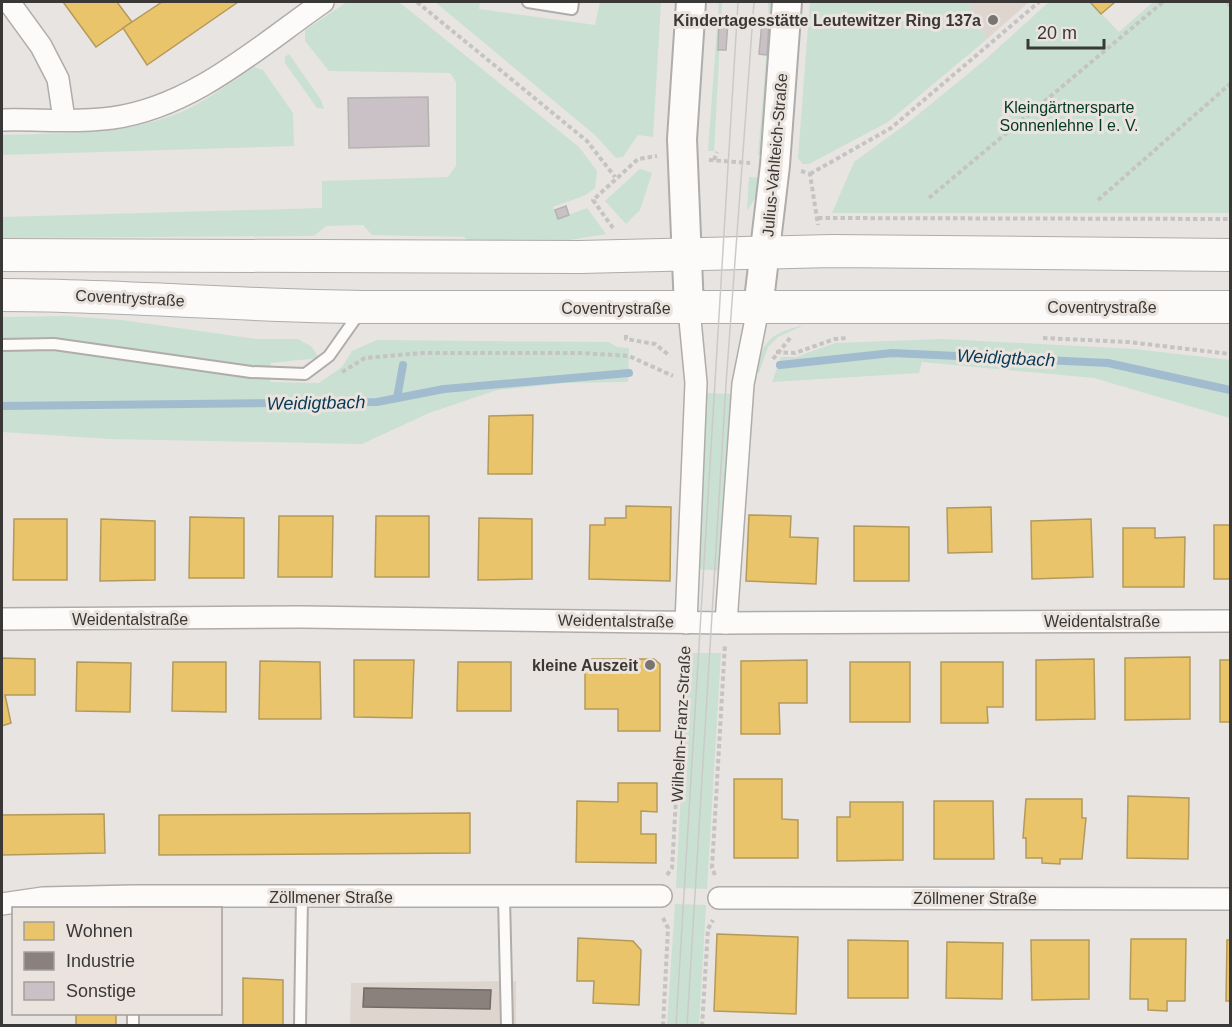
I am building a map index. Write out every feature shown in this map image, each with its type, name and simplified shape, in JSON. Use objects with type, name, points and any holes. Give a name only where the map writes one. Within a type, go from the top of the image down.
[{"type":"main road","points":[[689,309],[682,158],[691,2]]},
{"type":"main road","name":"Julius-Vahlteich-Straße","points":[[758,309],[767,252],[776,165],[787,2]]},
{"type":"main road","points":[[2,255],[580,257],[767,252],[1230,255]]},
{"type":"main road","name":"Coventrystraße","points":[[2,295],[75,295],[227,304],[363,307],[758,309],[1230,307]]},
{"type":"street","points":[[9,2],[41,46],[58,80],[64,119]]},
{"type":"street","points":[[2,120],[112,118],[161,106],[201,87],[323,2]]},
{"type":"street","name":"Wilhelm-Franz-Straße","points":[[686,622],[696,383],[689,309]]},
{"type":"street","points":[[726,623],[743,384],[758,309]]},
{"type":"street","name":"Weidentalstraße","points":[[2,619],[303,618],[726,623],[1230,621]]},
{"type":"street","name":"Zöllmener Straße","points":[[2,904],[43,898],[133,902],[302,897],[661,896]]},
{"type":"street","name":"Zöllmener Straße","points":[[719,898],[1230,898]]},
{"type":"lane","points":[[528,2],[572,9],[573,2]]},
{"type":"lane","points":[[2,345],[54,344],[251,372],[306,374],[329,356],[363,307]]},
{"type":"lane","points":[[300,1026],[302,897]]},
{"type":"lane","points":[[504,897],[507,1026]]},
{"type":"path","points":[[417,2],[587,141],[615,177]]},
{"type":"path","points":[[616,232],[593,200],[615,177],[638,159],[655,156],[776,165],[810,174],[891,128],[1039,2]]},
{"type":"path","points":[[929,198],[1163,2]]},
{"type":"path","points":[[1228,2],[1230,6]]},
{"type":"path","points":[[1098,200],[1230,84]]},
{"type":"path","points":[[714,160],[717,152]]},
{"type":"path","points":[[810,174],[818,218],[1230,219]]},
{"type":"path","points":[[776,352],[795,353],[835,339],[856,338]]},
{"type":"path","points":[[1036,338],[1128,342],[1230,354]]},
{"type":"path","points":[[626,339],[655,344],[673,358]]},
{"type":"path","points":[[338,374],[364,358],[422,353],[583,353],[629,356],[677,378]]},
{"type":"path","name":"Wilhelm-Franz-Straße","points":[[661,896],[661,882],[672,868],[686,622]]},
{"type":"path","points":[[702,1026],[708,929],[717,912],[719,898],[719,885],[712,868],[726,623]]},
{"type":"path","points":[[661,896],[661,913],[668,928],[663,1026]]},
{"type":"shaded area","name":"Kindertagesstätte Leutewitzer Ring 137a","points":[[968,2],[1029,2],[987,39]]},
{"type":"shaded area","points":[[516,981],[516,1025],[350,1026],[351,983]]},
{"type":"green space","points":[[347,2],[399,2],[579,147],[597,171],[595,188],[586,195],[553,207],[558,219],[587,208],[606,234],[570,240],[467,240],[464,237],[372,235],[363,225],[326,226],[314,236],[2,238],[2,217],[322,208],[322,181],[448,177],[456,166],[456,82],[450,73],[329,71],[305,41],[305,30]]},
{"type":"green space","points":[[435,2],[480,2],[479,9],[595,25],[600,2],[661,2],[653,137],[638,135],[623,157],[616,158],[595,135]]},
{"type":"green space","points":[[719,2],[722,2],[714,151],[708,151]]},
{"type":"green space","points":[[768,2],[773,2],[763,155],[758,155],[769,23]]},
{"type":"green space","points":[[810,2],[968,2],[987,39],[888,122],[809,164],[803,164],[798,158]]},
{"type":"green space","name":"Kleingärtnersparte Sonnenlehne I e. V.","points":[[1049,2],[1090,2],[1119,32],[1153,2],[1230,2],[1230,213],[832,213],[854,162],[909,122],[986,59]]},
{"type":"green space","points":[[289,54],[321,100],[324,109],[317,108],[285,63],[285,57]]},
{"type":"green space","points":[[254,67],[263,70],[293,113],[294,146],[2,155],[2,135],[109,130],[171,116],[204,101]]},
{"type":"green space","points":[[640,169],[652,173],[640,210],[626,224],[605,201]]},
{"type":"green space","points":[[749,177],[761,178],[757,195],[747,211]]},
{"type":"green space","points":[[65,316],[122,320],[256,339],[298,339],[312,347],[319,358],[271,363],[270,382],[319,383],[342,367],[352,351],[377,340],[609,342],[617,347],[629,348],[628,382],[566,383],[497,390],[429,413],[362,444],[110,439],[2,432],[2,317]]},
{"type":"green space","points":[[804,325],[778,337],[768,347],[759,373],[756,373],[762,352],[771,339],[784,331]]},
{"type":"green space","points":[[943,339],[1134,349],[1230,360],[1230,418],[1094,378],[922,362],[919,373],[772,382],[781,357],[796,357],[835,343]]},
{"type":"green space","points":[[707,393],[731,394],[724,571],[698,569]]},
{"type":"green space","points":[[688,653],[721,653],[707,889],[676,888]]},
{"type":"green space","points":[[675,904],[706,905],[699,1025],[667,1025]]},
{"type":"building: Wohnen","points":[[63,2],[117,2],[132,22],[96,47]]},
{"type":"building: Wohnen","points":[[162,2],[238,2],[147,65],[123,28]]},
{"type":"building: Wohnen","points":[[1090,2],[1115,2],[1101,14]]},
{"type":"building: Wohnen","points":[[533,415],[532,474],[488,474],[489,416]]},
{"type":"building: Wohnen","points":[[626,506],[671,507],[670,581],[589,579],[590,525],[605,525],[605,518],[626,518]]},
{"type":"building: Wohnen","points":[[991,507],[992,552],[948,553],[947,508]]},
{"type":"building: Wohnen","points":[[749,515],[791,516],[790,537],[818,538],[816,584],[746,581]]},
{"type":"building: Wohnen","points":[[279,516],[333,516],[332,577],[278,577]]},
{"type":"building: Wohnen","points":[[376,516],[429,516],[429,577],[375,577]]},
{"type":"building: Wohnen","points":[[190,517],[244,518],[244,578],[189,578]]},
{"type":"building: Wohnen","points":[[479,518],[532,519],[532,579],[478,580]]},
{"type":"building: Wohnen","points":[[14,519],[67,519],[67,580],[13,580]]},
{"type":"building: Wohnen","points":[[101,519],[155,521],[155,580],[100,581]]},
{"type":"building: Wohnen","points":[[1091,519],[1093,577],[1032,579],[1031,521]]},
{"type":"building: Wohnen","points":[[1214,525],[1230,525],[1230,579],[1214,579]]},
{"type":"building: Wohnen","points":[[854,526],[909,527],[909,581],[854,581]]},
{"type":"building: Wohnen","points":[[1123,528],[1155,528],[1155,538],[1185,537],[1184,587],[1123,587]]},
{"type":"building: Wohnen","points":[[1190,657],[1190,719],[1125,720],[1125,658]]},
{"type":"building: Wohnen","points":[[2,658],[35,659],[35,695],[5,695],[11,723],[2,726]]},
{"type":"building: Wohnen","points":[[585,659],[654,659],[660,664],[660,731],[618,731],[618,709],[585,709]]},
{"type":"building: Wohnen","points":[[1094,659],[1095,719],[1036,720],[1036,660]]},
{"type":"building: Wohnen","points":[[354,660],[414,660],[412,718],[354,717]]},
{"type":"building: Wohnen","points":[[807,660],[807,703],[779,703],[780,734],[741,734],[741,661]]},
{"type":"building: Wohnen","points":[[1220,660],[1230,660],[1230,722],[1220,722]]},
{"type":"building: Wohnen","points":[[260,661],[320,662],[321,719],[259,719]]},
{"type":"building: Wohnen","points":[[77,662],[131,663],[130,712],[76,711]]},
{"type":"building: Wohnen","points":[[173,662],[226,662],[226,712],[172,711]]},
{"type":"building: Wohnen","points":[[458,662],[511,662],[511,711],[457,711]]},
{"type":"building: Wohnen","points":[[850,662],[910,662],[910,722],[850,722]]},
{"type":"building: Wohnen","points":[[941,662],[1003,662],[1003,707],[987,707],[988,723],[941,723]]},
{"type":"building: Wohnen","points":[[734,779],[782,779],[782,819],[798,820],[798,858],[734,858]]},
{"type":"building: Wohnen","points":[[618,783],[657,783],[657,812],[641,811],[641,834],[656,834],[656,863],[576,862],[577,801],[618,802]]},
{"type":"building: Wohnen","points":[[1128,796],[1189,798],[1188,859],[1127,858]]},
{"type":"building: Wohnen","points":[[1026,799],[1082,799],[1082,818],[1086,818],[1082,859],[1060,859],[1060,864],[1042,863],[1042,858],[1026,858],[1026,838],[1023,838]]},
{"type":"building: Wohnen","points":[[934,801],[993,801],[994,859],[934,859]]},
{"type":"building: Wohnen","points":[[850,802],[903,802],[903,860],[837,861],[837,817],[850,817]]},
{"type":"building: Wohnen","points":[[470,813],[470,853],[159,855],[159,815]]},
{"type":"building: Wohnen","points":[[104,814],[105,853],[2,855],[2,815]]},
{"type":"building: Wohnen","points":[[717,934],[798,937],[796,1014],[714,1011]]},
{"type":"building: Wohnen","points":[[578,938],[633,941],[641,950],[639,1005],[593,1003],[594,981],[577,981]]},
{"type":"building: Wohnen","points":[[1131,939],[1186,939],[1185,1001],[1167,1001],[1167,1011],[1148,1010],[1148,999],[1130,999]]},
{"type":"building: Wohnen","points":[[848,940],[908,941],[908,998],[848,998]]},
{"type":"building: Wohnen","points":[[1031,940],[1089,940],[1089,999],[1032,1000]]},
{"type":"building: Wohnen","points":[[1227,940],[1230,940],[1230,1001],[1226,1001]]},
{"type":"building: Wohnen","points":[[947,942],[1003,943],[1002,999],[946,998]]},
{"type":"building: Wohnen","points":[[243,978],[283,980],[283,1026],[243,1026]]},
{"type":"building: Wohnen","points":[[76,1015],[116,1015],[116,1026],[76,1026]]},
{"type":"building: Industrie","points":[[364,988],[491,990],[490,1009],[363,1007]]},
{"type":"building: Sonstige","points":[[719,20],[728,21],[726,50],[718,50]]},
{"type":"building: Sonstige","points":[[762,22],[769,23],[767,55],[759,54]]},
{"type":"building: Sonstige","points":[[428,97],[429,146],[349,148],[348,98]]},
{"type":"building: Sonstige","points":[[566,206],[569,215],[558,219],[555,210]]},
{"type":"waterway","name":"Weidigtbach","points":[[780,365],[892,353],[1108,363],[1230,390]]},
{"type":"waterway","points":[[397,398],[403,365]]},
{"type":"waterway","name":"Weidigtbach","points":[[2,406],[377,402],[444,389],[629,373]]},
{"type":"tram line","points":[[676,1026],[738,2]]},
{"type":"tram line","points":[[687,1026],[726,384],[754,2]]},
{"type":"place","name":"Kindertagesstätte Leutewitzer Ring 137a","points":[[993,20]]},
{"type":"place","name":"kleine Auszeit","points":[[650,665]]}]
